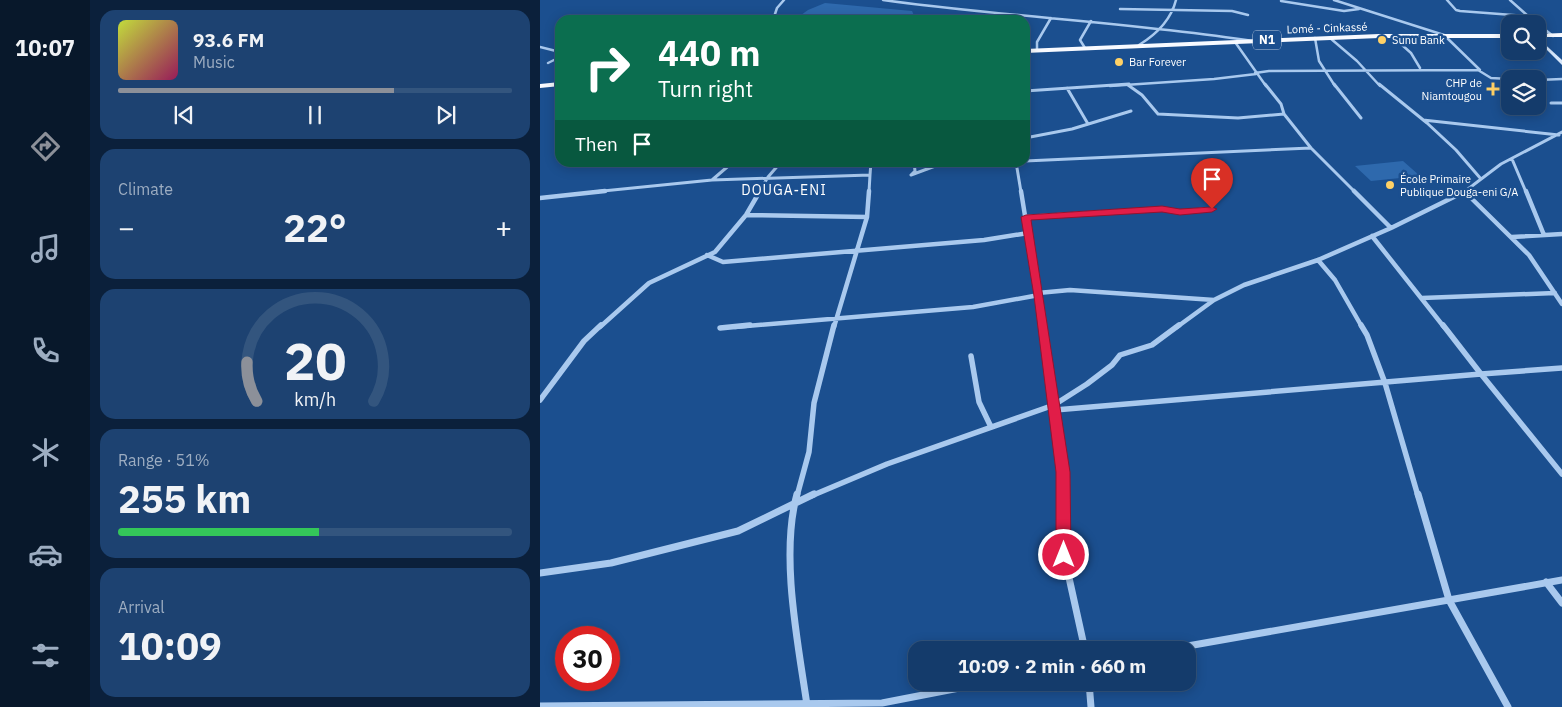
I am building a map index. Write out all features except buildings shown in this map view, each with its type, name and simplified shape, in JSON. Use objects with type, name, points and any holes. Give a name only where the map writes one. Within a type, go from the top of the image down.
[{"type":"highway","name":"Lomé - Cinkassé","points":[[1030,51],[1315,38],[1444,35],[1501,36]]},
{"type":"highway","points":[[1546,36],[1562,35]]},
{"type":"highway","points":[[540,86],[555,84]]},
{"type":"main road","points":[[1546,46],[1562,63]]},
{"type":"street","points":[[775,15],[777,8],[784,0]]},
{"type":"street","points":[[883,0],[1010,15]]},
{"type":"street","points":[[1139,46],[1150,39],[1160,28],[1173,10],[1176,0]]},
{"type":"street","points":[[1334,0],[1444,35],[1480,70],[1477,70]]},
{"type":"street","points":[[1447,0],[1456,10],[1460,11],[1513,15]]},
{"type":"street","points":[[1510,0],[1525,15]]},
{"type":"street","points":[[1281,1],[1344,11],[1362,8]]},
{"type":"street","points":[[1120,9],[1238,11],[1248,15]]},
{"type":"street","points":[[1030,16],[1160,28],[1255,41]]},
{"type":"street","points":[[1037,50],[1037,42],[1051,18]]},
{"type":"street","points":[[1085,48],[1080,40],[1090,21]]},
{"type":"street","points":[[1546,31],[1553,36]]},
{"type":"street","points":[[1392,36],[1411,53],[1420,68]]},
{"type":"street","points":[[1315,38],[1316,54],[1323,70],[1353,105],[1361,118]]},
{"type":"street","points":[[1330,38],[1357,61],[1384,90],[1456,150],[1481,179]]},
{"type":"street","points":[[1235,42],[1256,74],[1281,104],[1284,114],[1311,148],[1391,228]]},
{"type":"street","points":[[540,49],[555,51]]},
{"type":"street","points":[[548,63],[555,60]]},
{"type":"street","points":[[1030,91],[1323,70],[1420,68],[1477,70],[1491,78],[1501,79]]},
{"type":"street","points":[[1546,80],[1562,80]]},
{"type":"street","points":[[1128,84],[1142,95],[1158,114],[1238,118],[1284,114]]},
{"type":"street","points":[[1067,88],[1083,119],[1088,124]]},
{"type":"street","points":[[1551,103],[1562,103]]},
{"type":"street","points":[[1030,137],[1088,124],[1131,111]]},
{"type":"street","points":[[1422,120],[1560,133]]},
{"type":"street","points":[[1054,407],[1112,365],[1120,355],[1152,344],[1214,300],[1244,285],[1318,260],[1391,228],[1465,192],[1502,164],[1560,133]]},
{"type":"street","points":[[1030,161],[1311,148]]},
{"type":"street","points":[[1512,159],[1544,235]]},
{"type":"street","points":[[712,180],[727,167]]},
{"type":"street","points":[[540,400],[584,341],[649,283],[715,252],[746,214],[768,177],[777,167]]},
{"type":"street","points":[[807,705],[795,622],[790,556],[795,502],[809,452],[816,394],[867,217],[871,186],[871,167]]},
{"type":"street","points":[[915,167],[915,171],[910,175],[932,167]]},
{"type":"street","points":[[1017,167],[1038,294],[1063,472],[1064,555],[1082,641]]},
{"type":"street","points":[[540,198],[712,180],[870,174]]},
{"type":"street","points":[[1465,192],[1529,255],[1562,304]]},
{"type":"street","points":[[1026,217],[1162,209],[1180,212],[1212,209]]},
{"type":"street","points":[[746,214],[867,217]]},
{"type":"street","points":[[707,256],[723,262],[984,240],[1028,233]]},
{"type":"street","points":[[1512,237],[1562,234]]},
{"type":"street","points":[[1372,236],[1562,474]]},
{"type":"street","points":[[1318,260],[1335,280],[1367,335],[1385,383],[1449,600],[1508,707]]},
{"type":"street","points":[[720,328],[973,307],[1038,294],[1070,290],[1214,300]]},
{"type":"street","points":[[1422,298],[1555,293]]},
{"type":"street","points":[[971,356],[976,398],[982,414],[991,427]]},
{"type":"street","points":[[540,573],[611,563],[738,531],[795,502],[887,464],[1054,407],[1562,368]]},
{"type":"street","points":[[1196,645],[1562,580]]},
{"type":"street","points":[[1546,582],[1562,603]]},
{"type":"street","points":[[540,706],[882,703],[944,691]]},
{"type":"street","points":[[1089,691],[1090,707]]},
{"type":"shaded area","points":[[825,3],[912,11],[914,15],[801,15]]},
{"type":"shaded area","points":[[1403,161],[1420,176],[1371,181],[1355,166]]},
{"type":"place","name":"Sunu Bank","points":[[1382,40]]},
{"type":"place","name":"Bar Forever","points":[[1119,62]]},
{"type":"place","name":"CHP de Niamtougou","points":[[1493,89]]},
{"type":"place","name":"École Primaire Publique Douga-eni G/A","points":[[1390,185]]},
{"type":"district","name":"DOUGA-ENI","points":[[784,190]]},
{"type":"route","points":[[1064,555],[1063,472],[1039,296],[1026,217],[1162,209],[1180,212],[1212,209]]}]
